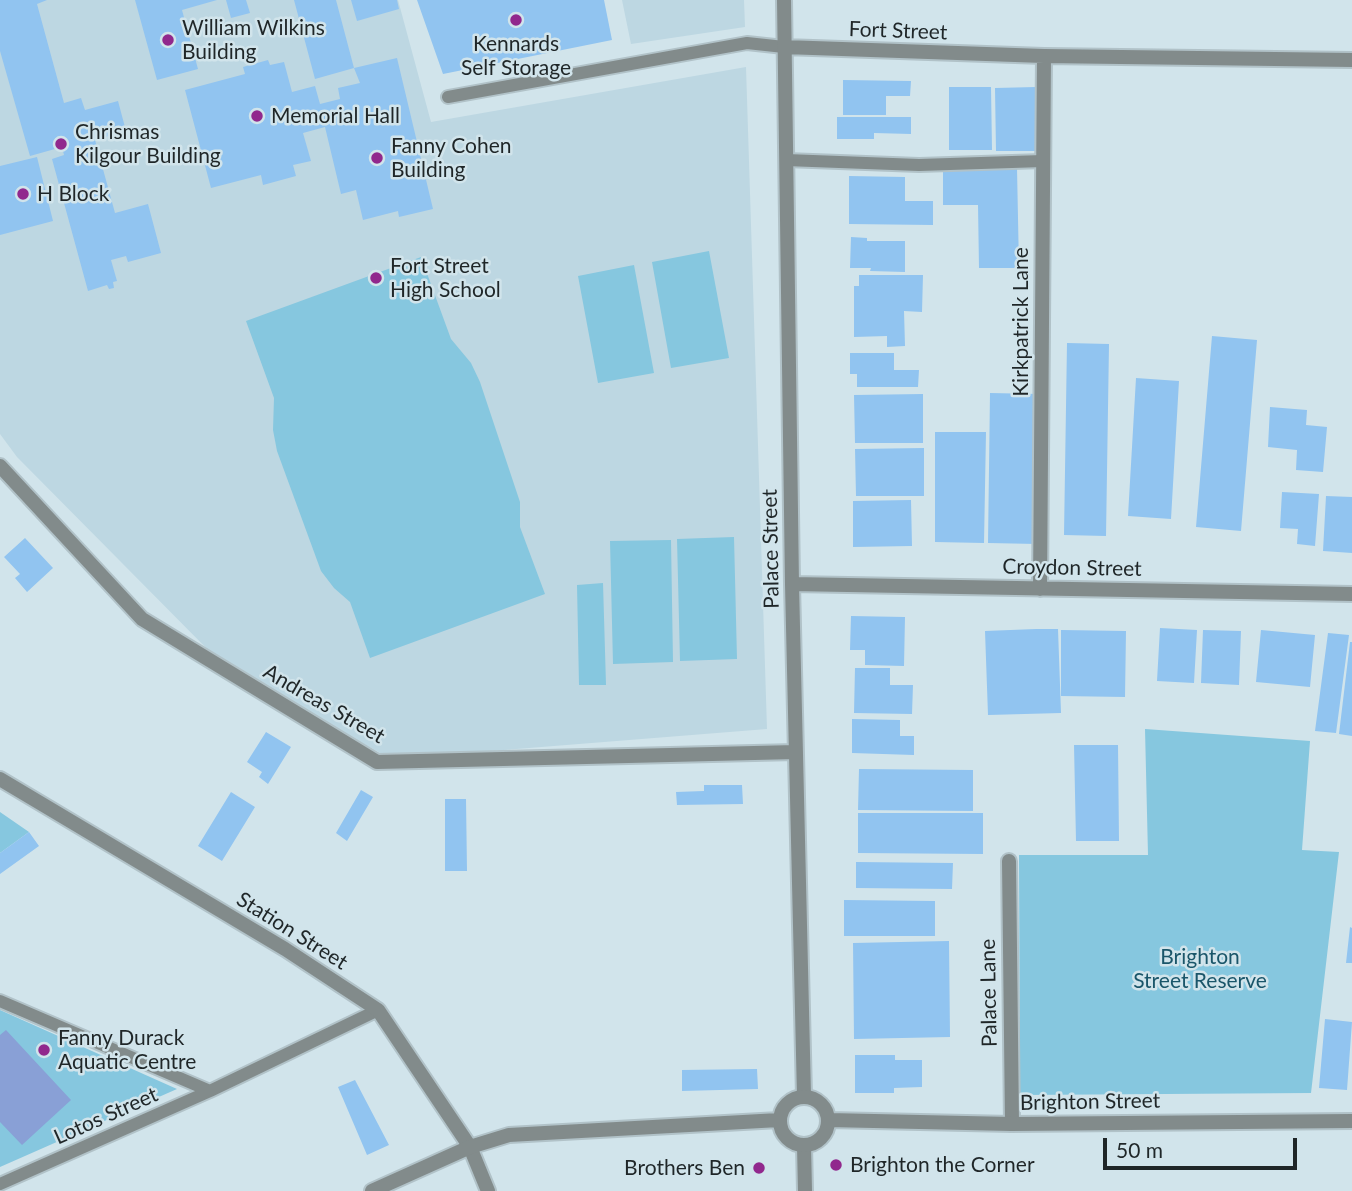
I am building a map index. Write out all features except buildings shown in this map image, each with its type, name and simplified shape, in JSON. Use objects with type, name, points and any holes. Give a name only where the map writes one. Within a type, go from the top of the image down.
[{"type":"street","name":"Palace Street","points":[[784,0],[792,584],[804,1096]]},
{"type":"street","name":"Fort Street","points":[[783,47],[1044,56],[1352,60]]},
{"type":"street","name":"Kirkpatrick Lane","points":[[1040,589],[1044,56]]},
{"type":"street","name":"Andreas Street","points":[[0,466],[142,619],[377,762],[796,752]]},
{"type":"street","name":"Croydon Street","points":[[792,584],[1352,594]]},
{"type":"street","name":"Station Street","points":[[0,779],[285,949],[378,1010],[470,1147],[488,1191]]},
{"type":"street","name":"Palace Lane","points":[[1009,861],[1012,1124]]},
{"type":"street","points":[[804,1096],[818,1101],[827,1113],[828,1120],[827,1127],[818,1140],[804,1145],[789,1140],[780,1128],[779,1120],[781,1112],[790,1101],[804,1096]]},
{"type":"street","points":[[372,1191],[470,1147],[509,1135],[779,1120]]},
{"type":"street","name":"Brighton Street","points":[[828,1120],[1012,1124],[1352,1121]]},
{"type":"street","points":[[804,1145],[804,1191]]},
{"type":"lane","name":"Fort Street","points":[[448,97],[747,44],[783,47]]},
{"type":"lane","points":[[786,160],[919,165],[1043,162]]},
{"type":"lane","points":[[0,1001],[210,1091]]},
{"type":"lane","name":"Lotos Street","points":[[0,1184],[210,1091],[378,1010]]},
{"type":"shaded area","name":"Fort Street High School","points":[[0,0],[398,0],[431,122],[746,67],[767,729],[391,759],[224,666],[17,457],[0,434]]},
{"type":"shaded area","points":[[622,0],[744,0],[745,27],[631,44]]},
{"type":"shaded area","points":[[6,1030],[71,1100],[22,1145],[0,1122],[0,1035]]},
{"type":"green space","points":[[709,251],[729,358],[671,368],[652,262]]},
{"type":"green space","points":[[421,257],[451,339],[471,363],[480,382],[520,502],[520,527],[545,594],[370,658],[350,602],[334,588],[321,571],[277,451],[273,430],[274,398],[246,321]]},
{"type":"green space","points":[[634,265],[654,373],[598,383],[578,276]]},
{"type":"green space","points":[[734,537],[737,659],[680,661],[677,539]]},
{"type":"green space","points":[[671,540],[673,662],[613,664],[610,541]]},
{"type":"green space","points":[[603,583],[606,685],[579,685],[577,585]]},
{"type":"green space","name":"Brighton Street Reserve","points":[[1145,729],[1310,741],[1302,850],[1339,852],[1311,1093],[1020,1095],[1019,855],[1148,855]]},
{"type":"green space","points":[[0,812],[29,832],[0,853]]},
{"type":"green space","name":"Fanny Durack Aquatic Centre","points":[[0,1010],[177,1089],[0,1167]]},
{"type":"place","name":"Kennards Self Storage","points":[[516,20]]},
{"type":"place","name":"William Wilkins Building","points":[[168,40]]},
{"type":"place","name":"Memorial Hall","points":[[257,116]]},
{"type":"place","name":"Chrismas Kilgour Building","points":[[61,144]]},
{"type":"place","name":"Fanny Cohen Building","points":[[377,158]]},
{"type":"place","name":"H Block","points":[[23,194]]},
{"type":"place","name":"Fort Street High School","points":[[376,278]]},
{"type":"place","name":"Fanny Durack Aquatic Centre","points":[[44,1050]]},
{"type":"place","name":"Brighton the Corner","points":[[836,1165]]},
{"type":"place","name":"Brothers Ben","points":[[759,1168]]}]
